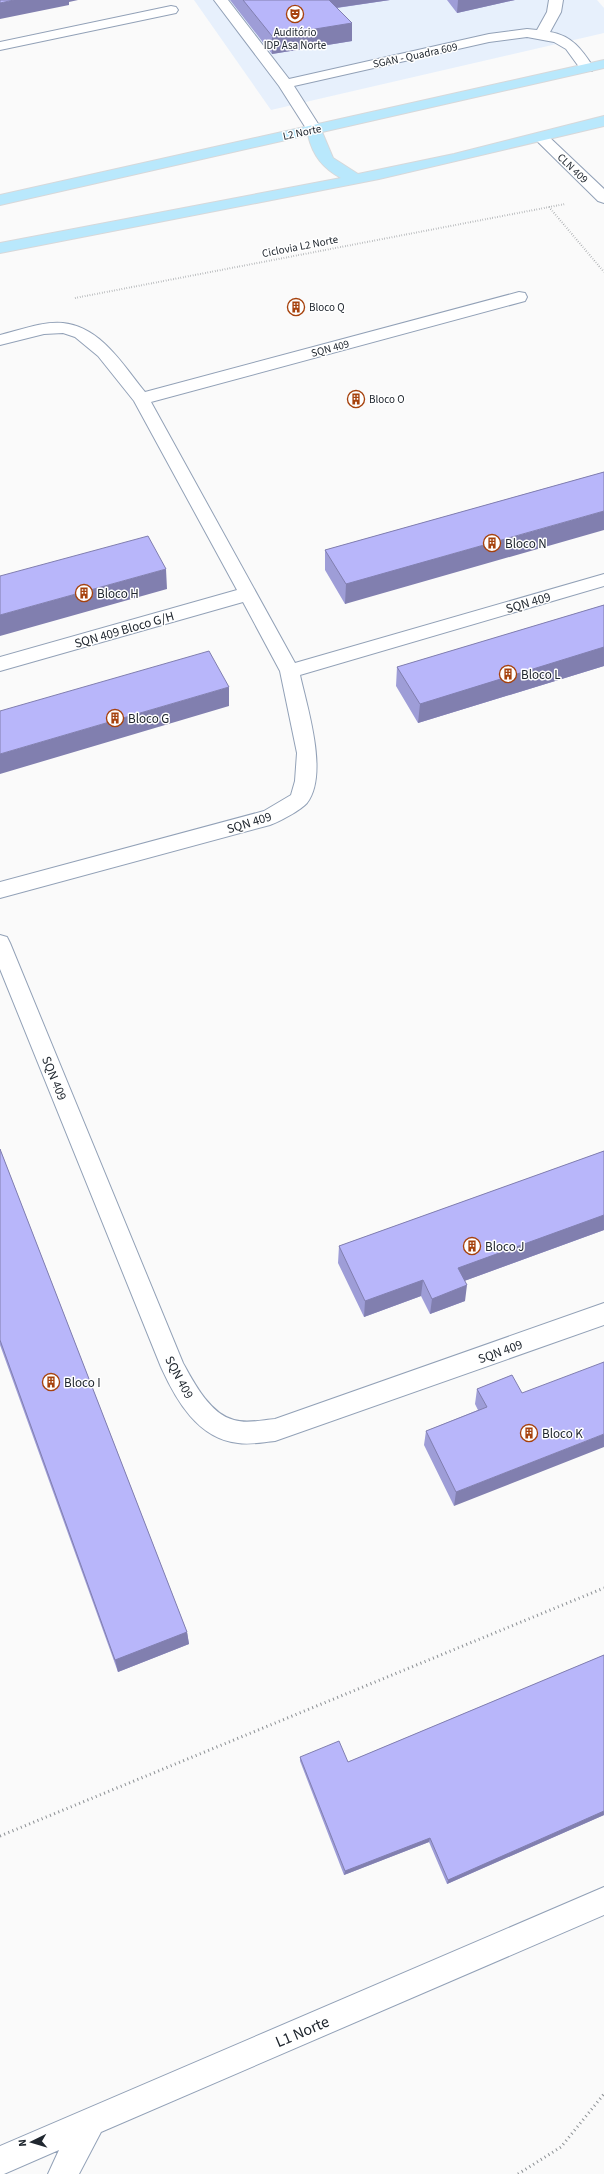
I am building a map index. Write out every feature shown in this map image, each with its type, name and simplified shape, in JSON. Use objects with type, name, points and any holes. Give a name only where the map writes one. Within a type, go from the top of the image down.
[{"type":"main road","name":"L2 Norte","points":[[0,200],[604,64]]},
{"type":"main road","points":[[0,248],[356,179],[542,138],[604,121]]},
{"type":"main road","points":[[314,130],[323,158],[331,166],[356,179]]},
{"type":"street","points":[[221,0],[285,84],[314,130]]},
{"type":"street","points":[[542,34],[554,12],[556,0]]},
{"type":"street","points":[[0,46],[171,10]]},
{"type":"street","name":"SGAN - Quadra 609","points":[[285,84],[509,34],[527,33],[542,34],[558,38],[571,46],[587,68]]},
{"type":"street","name":"CLN 409","points":[[542,138],[604,198]]},
{"type":"street","name":"SQN 409","points":[[141,399],[519,297]]},
{"type":"street","name":"SQN 409","points":[[0,340],[44,330],[64,328],[81,333],[104,352],[141,399],[290,671],[307,753],[305,781],[299,799],[270,817],[0,890]]},
{"type":"street","name":"SQN 409","points":[[290,671],[604,580]]},
{"type":"street","name":"SQN 409 Bloco G/H","points":[[0,664],[247,594]]},
{"type":"street","name":"SQN 409","points":[[0,943],[173,1367],[186,1394],[205,1416],[230,1431],[254,1432],[275,1430],[604,1314]]},
{"type":"street","name":"L1 Norte","points":[[0,2161],[604,1901]]},
{"type":"street","points":[[63,2174],[91,2121]]},
{"type":"path","name":"Ciclovia L2 Norte","points":[[69,300],[549,207],[604,198]]},
{"type":"path","points":[[549,207],[604,272]]},
{"type":"path","points":[[0,1836],[604,1588]]},
{"type":"path","points":[[518,2174],[561,2147],[604,2094]]},
{"type":"shaded area","points":[[194,0],[597,0],[604,8],[604,33],[271,110]]},
{"type":"building","points":[[0,0],[14,0],[0,3]]},
{"type":"building","points":[[243,0],[329,0],[352,23],[272,36]]},
{"type":"building","points":[[604,472],[604,511],[346,584],[325,550]]},
{"type":"building","points":[[148,536],[166,569],[0,615],[0,576]]},
{"type":"building","points":[[604,605],[604,647],[420,704],[397,667]]},
{"type":"building","points":[[209,651],[229,687],[0,754],[0,711]]},
{"type":"building","name":"Bloco I","points":[[0,1149],[187,1632],[115,1660],[0,1340]]},
{"type":"building","name":"Bloco J","points":[[604,1151],[604,1215],[458,1268],[467,1285],[432,1299],[423,1280],[365,1301],[339,1246]]},
{"type":"building","name":"Bloco K","points":[[604,1362],[604,1434],[456,1492],[426,1431],[487,1407],[477,1389],[512,1375],[522,1393]]},
{"type":"building","points":[[604,1655],[604,1811],[448,1880],[430,1838],[345,1871],[300,1757],[339,1741],[348,1762]]},
{"type":"place","name":"Auditório IDP Asa Norte","points":[[295,14]]},
{"type":"place","name":"Bloco Q","points":[[296,307]]},
{"type":"place","name":"Bloco O","points":[[356,399]]},
{"type":"place","name":"Bloco N","points":[[492,543]]},
{"type":"place","name":"Bloco H","points":[[84,593]]},
{"type":"place","name":"Bloco L","points":[[508,674]]},
{"type":"place","name":"Bloco G","points":[[115,718]]},
{"type":"place","name":"Bloco J","points":[[472,1246]]},
{"type":"place","name":"Bloco I","points":[[51,1382]]},
{"type":"place","name":"Bloco K","points":[[529,1433]]}]
